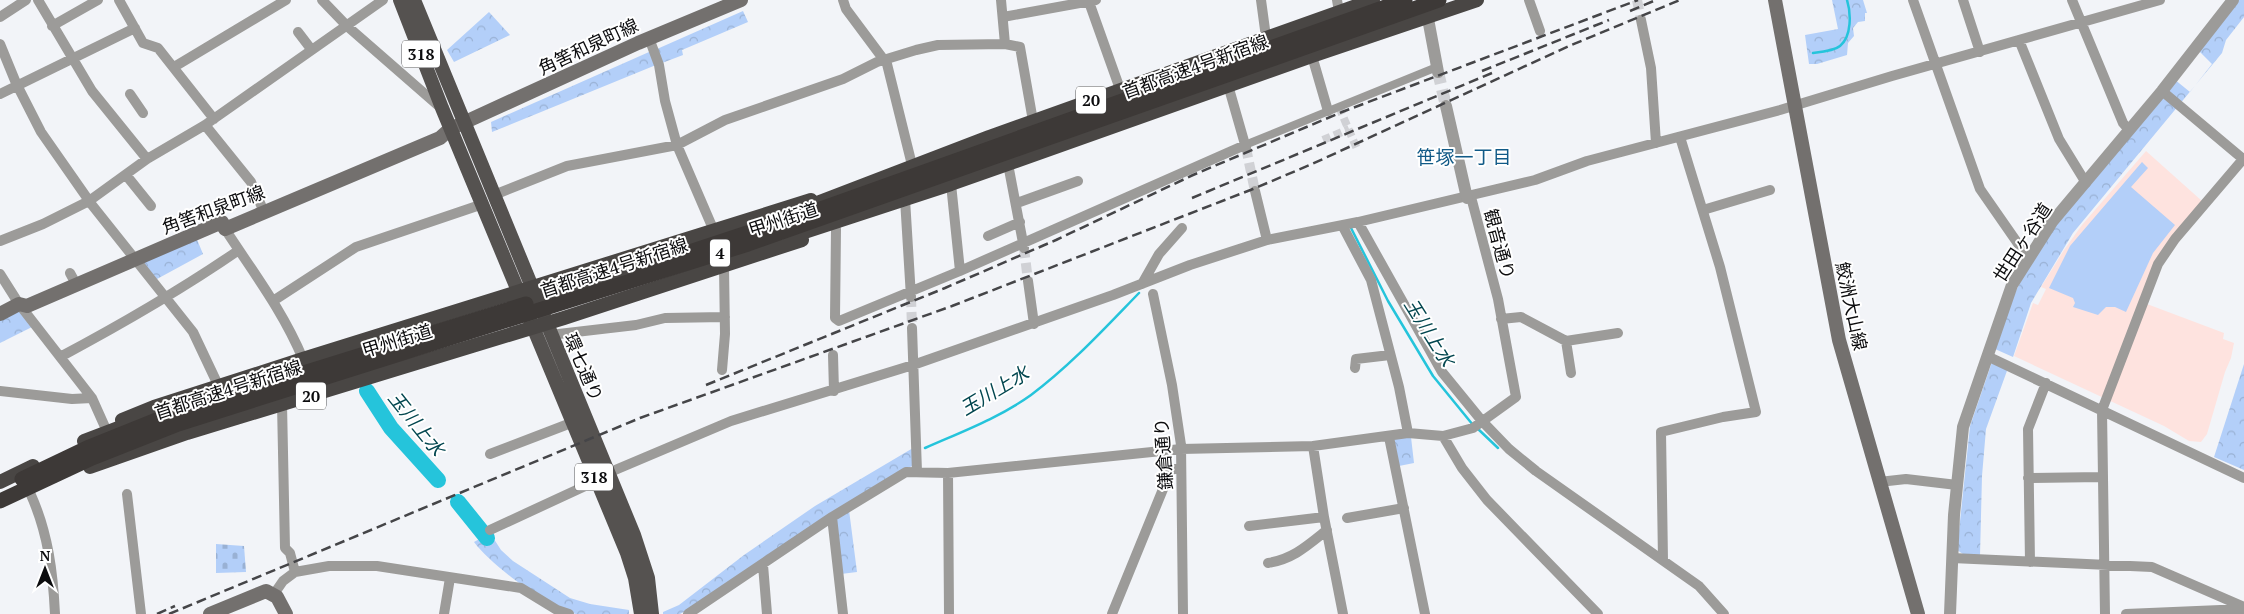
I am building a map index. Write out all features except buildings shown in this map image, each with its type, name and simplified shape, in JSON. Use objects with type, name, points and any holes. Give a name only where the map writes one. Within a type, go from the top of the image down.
[{"type":"highway","name":"甲州街道","points":[[0,482],[86,441],[142,419],[686,249],[779,218],[862,179],[912,165],[1266,38],[1338,6],[1373,0]]},
{"type":"highway","name":"甲州街道","points":[[1338,6],[1379,0]]},
{"type":"highway","name":"首都高速4号新宿線","points":[[0,490],[87,448],[174,413],[762,228],[1405,0]]},
{"type":"highway","name":"首都高速4号新宿線","points":[[0,501],[92,458],[178,424],[766,238],[1439,0]]},
{"type":"highway","name":"甲州街道","points":[[0,509],[145,443],[202,423],[881,212],[905,200],[1352,43],[1427,10],[1460,0]]},
{"type":"highway","name":"20","points":[[1427,10],[1477,0]]},
{"type":"highway","points":[[86,441],[105,428],[154,407],[303,359],[526,294],[862,179]]},
{"type":"highway","name":"20","points":[[90,467],[187,433],[724,267],[881,212]]},
{"type":"main road","name":"318","points":[[400,0],[442,108],[449,136]]},
{"type":"main road","name":"318","points":[[414,0],[458,105],[472,120]]},
{"type":"main road","name":"角筈和泉町線","points":[[0,314],[20,304],[26,306],[73,279],[135,259],[222,222],[225,229],[449,136],[472,120],[650,38],[741,0]]},
{"type":"main road","name":"鮫洲大山線","points":[[1775,0],[1835,322],[1918,614]]},
{"type":"main road","name":"環七通り","points":[[472,120],[471,136],[494,195],[526,294]]},
{"type":"main road","name":"環七通り","points":[[449,136],[540,324],[602,477],[635,578],[641,614]]},
{"type":"main road","name":"環七通り","points":[[540,324],[572,423],[639,549],[648,578],[652,614]]},
{"type":"main road","points":[[210,614],[262,592],[274,594],[286,614]]},
{"type":"street","points":[[0,17],[26,0]]},
{"type":"street","points":[[38,0],[92,91],[147,159]]},
{"type":"street","points":[[52,26],[98,0]]},
{"type":"street","points":[[119,0],[143,43],[158,48],[214,119]]},
{"type":"street","points":[[174,67],[286,0]]},
{"type":"street","points":[[322,0],[347,26],[442,108]]},
{"type":"street","points":[[0,240],[43,224],[89,201],[147,159],[205,126],[311,49],[383,0]]},
{"type":"street","points":[[843,0],[846,9],[884,60],[912,165]]},
{"type":"street","points":[[1001,0],[1005,44]]},
{"type":"street","points":[[1261,0],[1266,38]]},
{"type":"street","points":[[1389,0],[1397,33]]},
{"type":"street","points":[[1529,0],[1540,31]]},
{"type":"street","points":[[1913,0],[1938,64],[1955,122],[1980,189],[2028,258]]},
{"type":"street","points":[[1963,0],[1980,52]]},
{"type":"street","points":[[2072,0],[2123,123],[2129,130]]},
{"type":"street","points":[[490,530],[602,477],[731,421],[834,391],[913,365],[1034,324],[1267,240],[1357,222],[1536,180],[1587,161],[1795,105],[2160,0]]},
{"type":"street","name":"世田ヶ谷道","points":[[1950,614],[1957,485],[1963,427],[2006,300],[2028,258],[2052,222],[2162,91],[2233,0]]},
{"type":"street","points":[[1003,17],[1092,1],[1120,89]]},
{"type":"street","points":[[836,229],[835,318],[839,321],[910,294],[960,271],[1023,246],[1328,111],[1435,70],[1427,10]]},
{"type":"street","points":[[1642,23],[1651,68],[1656,142]]},
{"type":"street","points":[[0,94],[134,28]]},
{"type":"street","points":[[298,32],[311,49]]},
{"type":"street","points":[[650,38],[660,65],[665,101],[677,145],[714,231]]},
{"type":"street","points":[[2019,40],[2059,139],[2086,182]]},
{"type":"street","points":[[0,44],[41,132],[89,201],[168,297],[194,332],[219,387]]},
{"type":"street","points":[[494,195],[567,166],[677,145],[725,120],[844,79],[884,60],[938,45],[1005,44],[1020,47],[1033,121]]},
{"type":"street","points":[[1312,56],[1328,111]]},
{"type":"street","points":[[1228,85],[1246,147]]},
{"type":"street","points":[[2105,614],[2102,410],[2158,264],[2175,240],[2243,158],[2162,91]]},
{"type":"street","points":[[130,94],[143,113]]},
{"type":"street","points":[[1446,106],[1469,197]]},
{"type":"street","points":[[205,126],[250,182],[264,212]]},
{"type":"street","points":[[1663,560],[1661,432],[1756,412],[1720,267],[1680,137]]},
{"type":"street","points":[[1008,164],[1017,203],[1023,246]]},
{"type":"street","points":[[126,175],[151,206]]},
{"type":"street","points":[[862,179],[881,212]]},
{"type":"street","points":[[1017,203],[1078,180]]},
{"type":"street","points":[[951,184],[960,271]]},
{"type":"street","points":[[1702,210],[1770,190]]},
{"type":"street","points":[[1255,191],[1267,240]]},
{"type":"street","name":"観音通り","points":[[1469,197],[1498,299],[1516,397],[1509,404],[1478,424]]},
{"type":"street","points":[[905,200],[910,294]]},
{"type":"street","points":[[273,301],[356,247],[483,204]]},
{"type":"street","points":[[988,236],[1020,222]]},
{"type":"street","points":[[1357,222],[1442,372],[1478,424],[1536,471],[1699,586],[1724,614]]},
{"type":"street","points":[[1343,225],[1371,280],[1400,387],[1408,433]]},
{"type":"street","points":[[1142,284],[1159,254],[1182,228]]},
{"type":"street","points":[[225,229],[273,301],[303,359]]},
{"type":"street","points":[[60,357],[116,328],[168,297],[239,250]]},
{"type":"street","points":[[1159,254],[1163,276]]},
{"type":"street","points":[[722,370],[725,317],[724,267]]},
{"type":"street","points":[[0,274],[20,304],[92,398],[105,428]]},
{"type":"street","points":[[1028,281],[1034,324]]},
{"type":"street","name":"鎌倉通り","points":[[1153,294],[1172,385],[1181,449],[1182,614]]},
{"type":"street","points":[[540,324],[636,325],[665,318],[725,317]]},
{"type":"street","points":[[1501,319],[1521,317],[1566,341],[1618,333]]},
{"type":"street","points":[[912,328],[917,467]]},
{"type":"street","points":[[1566,341],[1571,373]]},
{"type":"street","points":[[833,355],[834,391]]},
{"type":"street","points":[[1355,368],[1356,359],[1390,355]]},
{"type":"street","points":[[1987,356],[2244,478]]},
{"type":"street","points":[[2030,562],[2028,429],[2046,383]]},
{"type":"street","points":[[0,391],[72,399],[92,398]]},
{"type":"street","points":[[282,404],[285,548],[290,553],[295,572]]},
{"type":"street","points":[[490,454],[572,423]]},
{"type":"street","points":[[688,614],[832,517],[917,467],[948,473],[1181,449],[1313,446],[1390,437],[1408,433],[1443,436],[1478,424]]},
{"type":"street","points":[[1443,436],[1462,468],[1487,500],[1598,614]]},
{"type":"street","points":[[1390,437],[1425,614]]},
{"type":"street","points":[[1313,446],[1324,517],[1343,614]]},
{"type":"street","points":[[1112,614],[1170,472],[1172,469],[1181,469]]},
{"type":"street","points":[[948,473],[949,614]]},
{"type":"street","points":[[2028,478],[2102,477]]},
{"type":"street","points":[[1879,482],[1906,479],[1957,485]]},
{"type":"street","points":[[127,494],[141,614]]},
{"type":"street","points":[[31,495],[40,514],[48,544],[55,614]]},
{"type":"street","points":[[1347,518],[1404,508]]},
{"type":"street","points":[[832,517],[843,614]]},
{"type":"street","points":[[1249,526],[1324,517]]},
{"type":"street","points":[[1268,564],[1286,560],[1302,551],[1327,530]]},
{"type":"street","points":[[1952,558],[2152,566],[2244,608]]},
{"type":"street","points":[[763,565],[767,614]]},
{"type":"street","points":[[274,594],[283,581],[295,572],[310,568],[377,566],[521,588],[557,610],[569,614]]},
{"type":"street","points":[[444,614],[450,578]]},
{"type":"street","points":[[2126,614],[2244,608]]},
{"type":"shaded area","points":[[2146,151],[2202,201],[2156,258],[2139,301],[2224,333],[2223,339],[2234,343],[2207,434],[2201,442],[2189,441],[2164,426],[2014,356],[2033,303],[2038,305],[2046,289],[2041,287],[2064,250],[2082,225]]},
{"type":"green space","points":[[1832,0],[1863,0],[1867,13],[1865,13],[1865,21],[1858,22],[1853,28],[1854,36],[1848,43],[1847,55],[1817,64],[1809,64],[1805,35],[1838,29]]},
{"type":"green space","points":[[2238,0],[2244,0],[2244,17],[2226,40],[2222,53],[2195,85],[2212,64],[2198,50]]},
{"type":"green space","points":[[743,11],[748,22],[682,50],[683,55],[662,63],[657,49]]},
{"type":"green space","points":[[489,12],[510,35],[454,62],[447,50]]},
{"type":"green space","points":[[649,52],[653,55],[656,65],[492,132],[491,122]]},
{"type":"green space","points":[[2174,79],[2190,92],[2073,233],[2031,303],[2013,357],[1995,349],[2014,295],[2031,260],[2050,230]]},
{"type":"green space","points":[[2142,162],[2148,168],[2131,187],[2175,225],[2153,253],[2126,312],[2115,307],[2106,307],[2098,315],[2073,307],[2075,303],[2073,298],[2049,288],[2070,246]]},
{"type":"green space","points":[[196,237],[203,254],[157,279],[141,261]]},
{"type":"green space","points":[[19,311],[32,327],[0,343],[0,318]]},
{"type":"green space","points":[[1992,362],[2008,368],[1986,429],[1982,476],[1980,556],[1963,554],[1957,550],[1970,426]]},
{"type":"green space","points":[[2244,364],[2244,470],[2214,457]]},
{"type":"green space","points":[[1411,437],[1414,463],[1399,466],[1394,439]]},
{"type":"green space","points":[[913,448],[914,465],[876,485],[691,608],[680,614],[663,614],[663,612],[679,605],[744,555],[815,506]]},
{"type":"green space","points":[[849,510],[857,572],[841,574],[834,519]]},
{"type":"green space","points":[[490,533],[501,550],[513,561],[570,598],[590,604],[629,610],[629,614],[576,614],[564,610],[536,595],[493,562],[474,542]]},
{"type":"green space","points":[[216,544],[244,546],[246,572],[216,573]]},
{"type":"waterway","points":[[1813,53],[1835,49],[1844,42],[1850,24],[1847,0]]},
{"type":"waterway","name":"玉川上水","points":[[1350,226],[1388,301],[1433,376],[1473,425]]},
{"type":"waterway","name":"玉川上水","points":[[925,448],[993,418],[1031,395],[1074,359],[1139,293]]},
{"type":"waterway","name":"玉川上水","points":[[367,391],[391,428],[438,480]]},
{"type":"waterway","name":"玉川上水","points":[[1477,428],[1498,448]]},
{"type":"waterway","name":"玉川上水","points":[[458,502],[487,538]]},
{"type":"tunnel","points":[[1637,0],[1641,20]]},
{"type":"tunnel","points":[[1438,72],[1446,106]]},
{"type":"tunnel","points":[[1339,107],[1357,149]]},
{"type":"tunnel","points":[[1323,140],[1349,129]]},
{"type":"tunnel","points":[[1246,148],[1255,191]]},
{"type":"tunnel","points":[[1024,248],[1028,281]]},
{"type":"tunnel","points":[[911,297],[912,328]]},
{"type":"railway","points":[[706,385],[945,288],[1056,240],[1193,175],[1342,112],[1638,0]]},
{"type":"railway","points":[[1630,11],[1656,0]]},
{"type":"railway","points":[[169,614],[640,418],[952,306],[1253,189],[1312,164],[1569,46],[1680,0]]},
{"type":"railway","points":[[1482,71],[1609,20]]},
{"type":"railway","points":[[1192,198],[1492,73]]},
{"type":"railway","points":[[157,614],[175,606]]},
{"type":"district","name":"笹塚一丁目","points":[[1464,156]]}]
